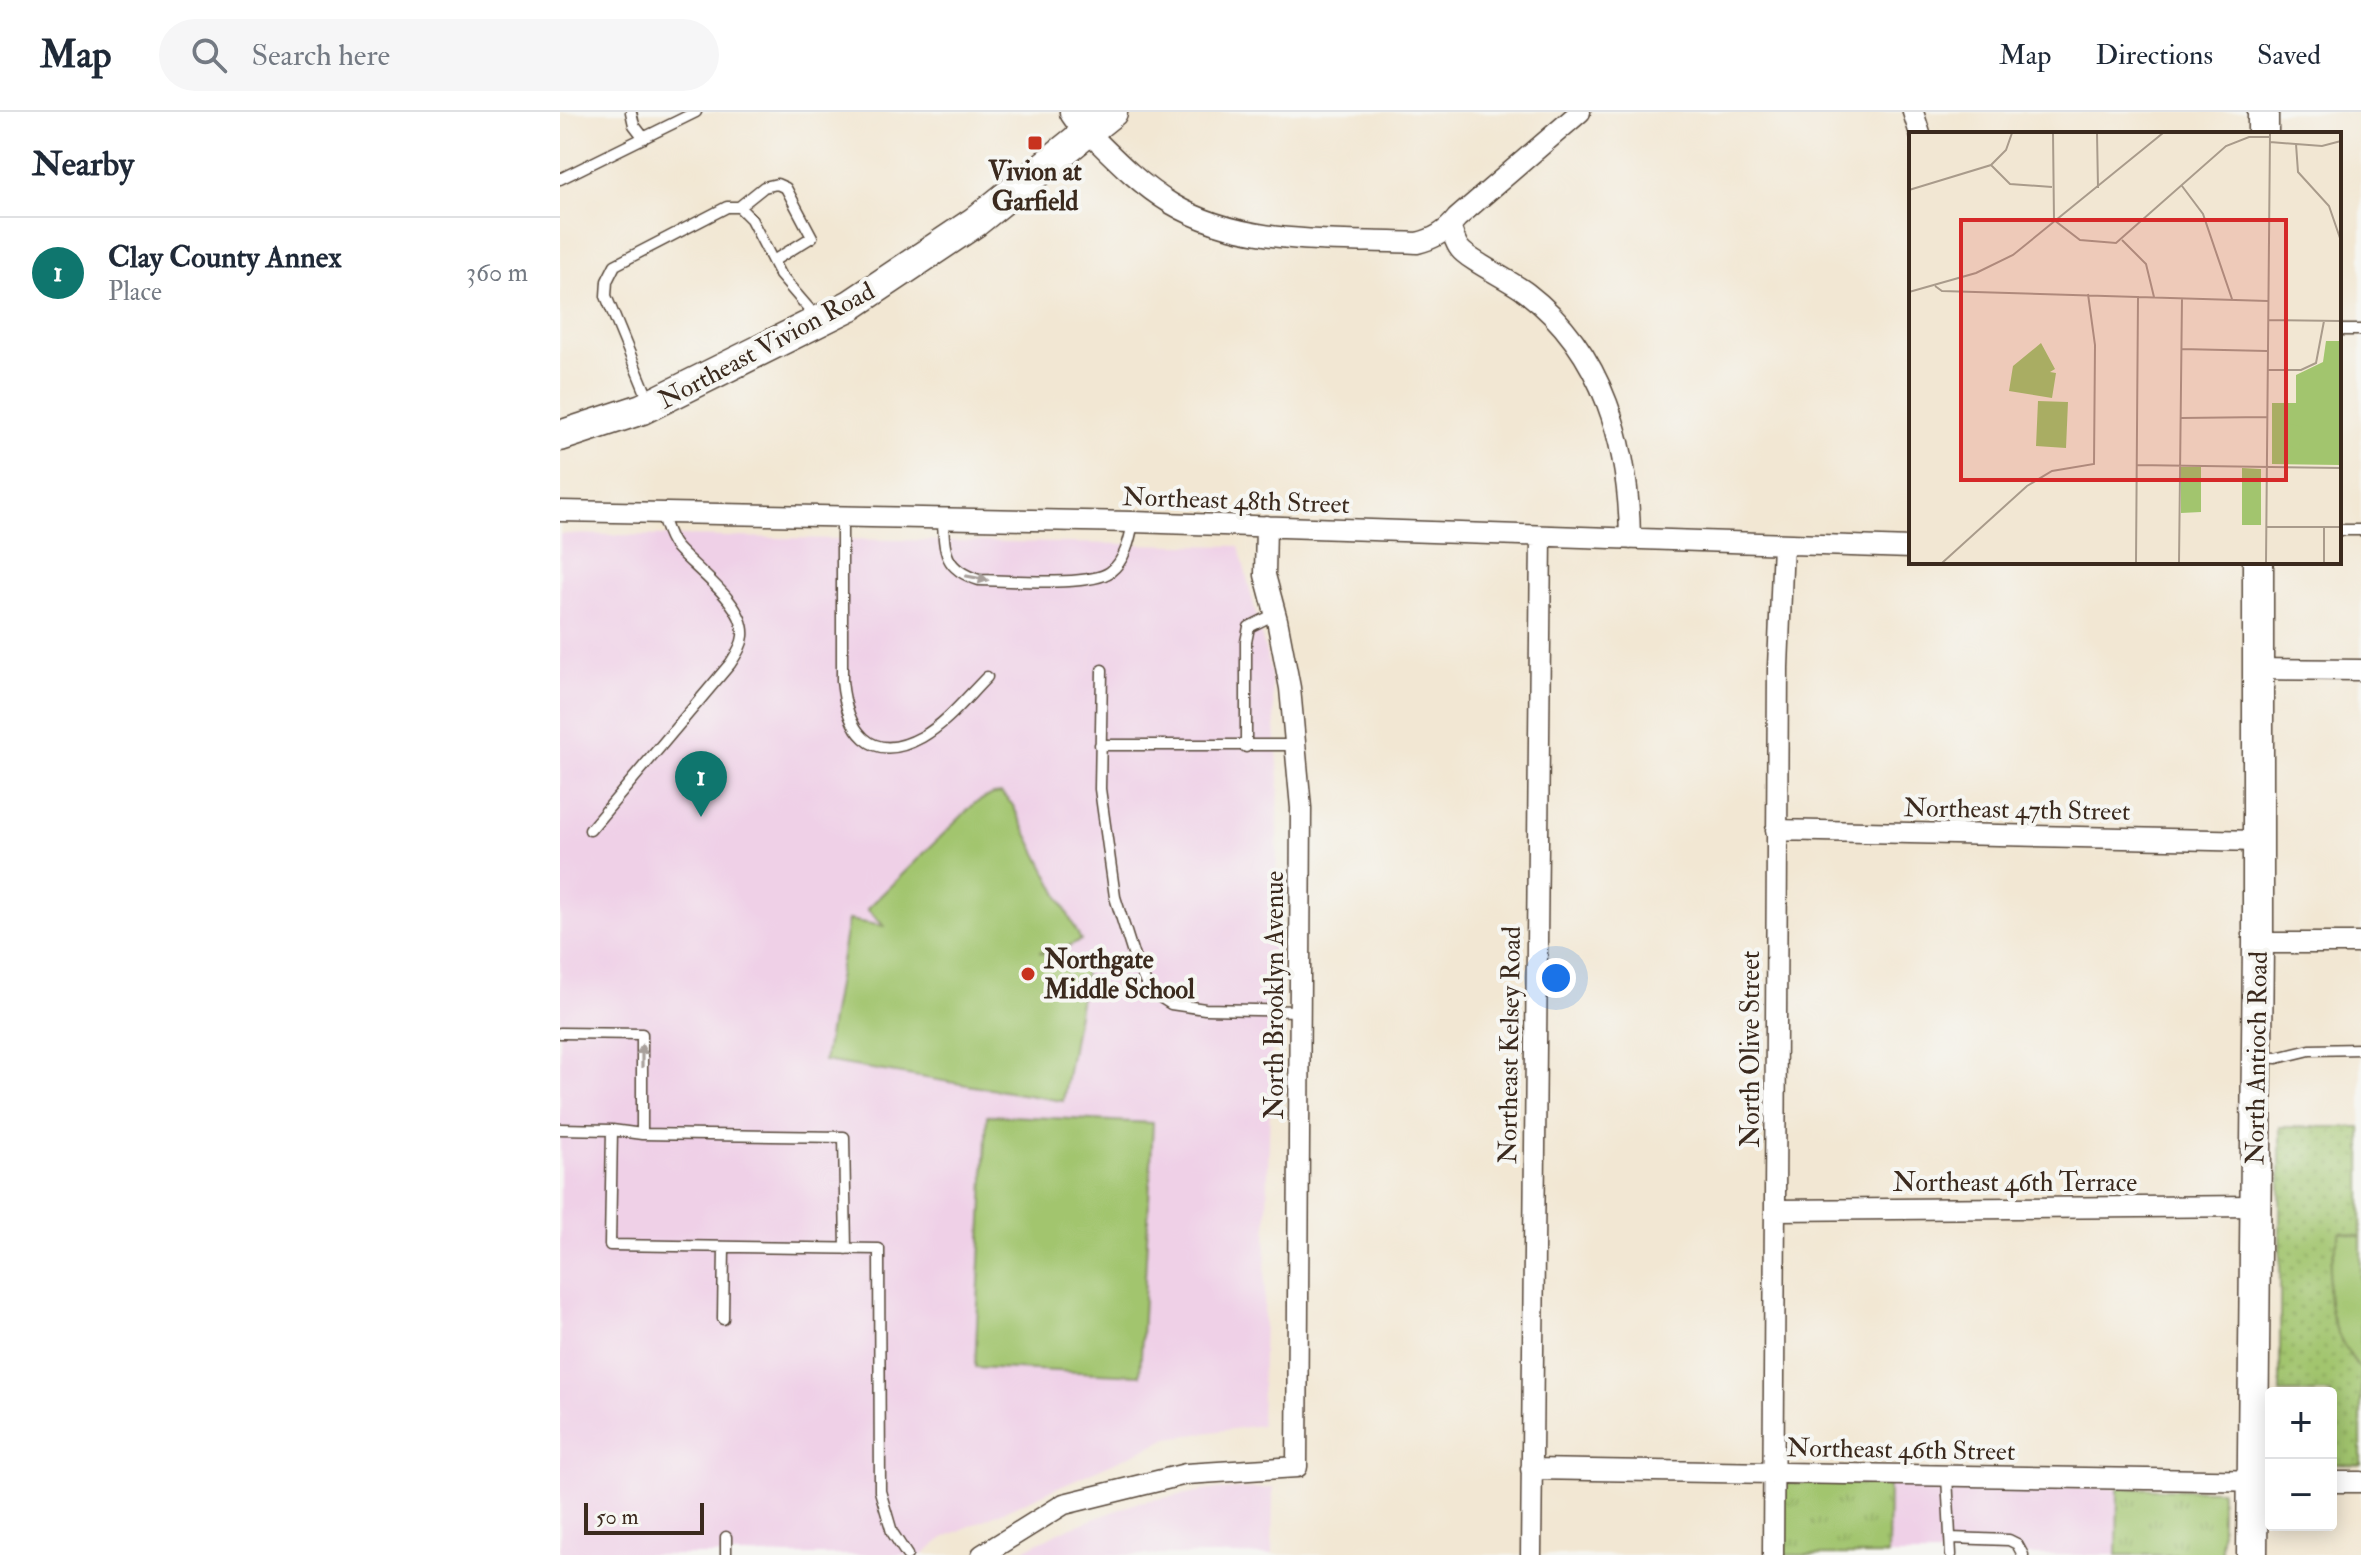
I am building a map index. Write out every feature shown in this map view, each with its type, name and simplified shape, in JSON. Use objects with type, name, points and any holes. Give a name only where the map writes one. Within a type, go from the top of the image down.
[{"type":"main road","name":"Northeast Vivion Road","points":[[560,436],[650,405],[851,305],[975,222],[1081,122],[1112,112]]},
{"type":"main road","name":"North Antioch Road","points":[[2252,1555],[2262,1481],[2255,1206],[2258,564]]},
{"type":"street","points":[[1081,122],[1122,166],[1172,204],[1205,220],[1265,235],[1417,243],[1438,236],[1450,227],[1580,112]]},
{"type":"street","points":[[1913,112],[1919,132]]},
{"type":"street","points":[[1450,227],[1460,250],[1528,293],[1549,312],[1586,356],[1618,433],[1626,468],[1630,539]]},
{"type":"street","name":"Northeast 48th Street","points":[[560,511],[1133,522],[1909,548]]},
{"type":"street","name":"North Brooklyn Avenue","points":[[982,1555],[1064,1504],[1186,1474],[1297,1467],[1301,808],[1290,688],[1265,575],[1266,526]]},
{"type":"street","name":"Northeast Kelsey Road","points":[[1531,1555],[1541,536]]},
{"type":"street","name":"North Olive Street","points":[[1773,1555],[1776,830],[1783,544]]},
{"type":"street","points":[[2258,669],[2361,670]]},
{"type":"street","name":"Northeast 47th Street","points":[[1776,830],[2257,841]]},
{"type":"street","points":[[2258,943],[2361,943]]},
{"type":"street","name":"Northeast 46th Terrace","points":[[1776,1210],[2255,1206]]},
{"type":"street","name":"Northeast 46th Street","points":[[1531,1469],[2262,1481]]},
{"type":"street","points":[[2337,1482],[2361,1482]]},
{"type":"lane","points":[[631,112],[634,125],[644,138]]},
{"type":"lane","points":[[560,179],[689,113]]},
{"type":"lane","points":[[650,405],[606,296],[607,281],[615,265],[727,207],[739,207],[764,187],[777,184],[786,188],[812,237],[773,261]]},
{"type":"lane","points":[[739,207],[751,219],[780,275],[820,321]]},
{"type":"lane","points":[[590,830],[740,649],[743,634],[739,615],[731,602],[674,546],[661,513]]},
{"type":"lane","points":[[842,517],[844,707],[849,721],[859,734],[871,743],[889,747],[923,736],[941,723],[987,677]]},
{"type":"lane","points":[[943,518],[946,554],[951,565],[963,575],[979,580],[1092,580],[1111,572],[1121,559],[1133,522]]},
{"type":"lane","points":[[1246,747],[1246,642],[1249,627],[1275,614]]},
{"type":"lane","points":[[1102,670],[1100,789],[1115,897],[1134,957],[1149,990],[1171,1004],[1205,1009],[1300,1011]]},
{"type":"lane","points":[[1100,745],[1297,745]]},
{"type":"lane","points":[[560,1033],[642,1034],[642,1134]]},
{"type":"lane","points":[[2257,1057],[2277,1058],[2310,1050],[2361,1049]]},
{"type":"lane","points":[[560,1129],[642,1134],[844,1137],[846,1249]]},
{"type":"lane","points":[[612,1130],[610,1245],[879,1249],[880,1491],[892,1532],[907,1555]]},
{"type":"lane","points":[[723,1319],[724,1247]]},
{"type":"lane","points":[[1947,1476],[1951,1555]]},
{"type":"lane","points":[[726,1537],[726,1555]]},
{"type":"lane","points":[[1950,1538],[2009,1540],[2017,1544],[2023,1555]]},
{"type":"shaded area","points":[[560,534],[1239,546],[1271,673],[1279,778],[1261,1425],[1169,1438],[945,1537],[923,1555],[560,1555]]},
{"type":"shaded area","points":[[1889,1484],[2118,1488],[2117,1555],[1888,1555]]},
{"type":"shaded area","points":[[1273,1488],[1272,1555],[1013,1555],[1061,1531],[1139,1502],[1210,1490]]},
{"type":"green space","points":[[1001,793],[1012,804],[1081,940],[1064,948],[1039,952],[1087,961],[1063,1101],[824,1061],[848,920],[884,926],[867,909],[975,803]]},
{"type":"green space","points":[[987,1115],[1153,1123],[1140,1375],[975,1367]]},
{"type":"green space","points":[[2280,1127],[2361,1127],[2361,1465],[2337,1464],[2337,1387],[2280,1387]]},
{"type":"green space","points":[[2341,1232],[2361,1237],[2361,1370],[2340,1337],[2329,1304],[2330,1269]]},
{"type":"green space","points":[[1780,1483],[1889,1484],[1888,1555],[1780,1555]]},
{"type":"green space","points":[[2118,1488],[2221,1490],[2221,1555],[2117,1555]]},
{"type":"place","name":"Vivion at Garfield","points":[[1035,143]]},
{"type":"place","name":"Clay County Annex","points":[[701,817]]},
{"type":"place","name":"Northgate Middle School","points":[[1028,974]]}]
